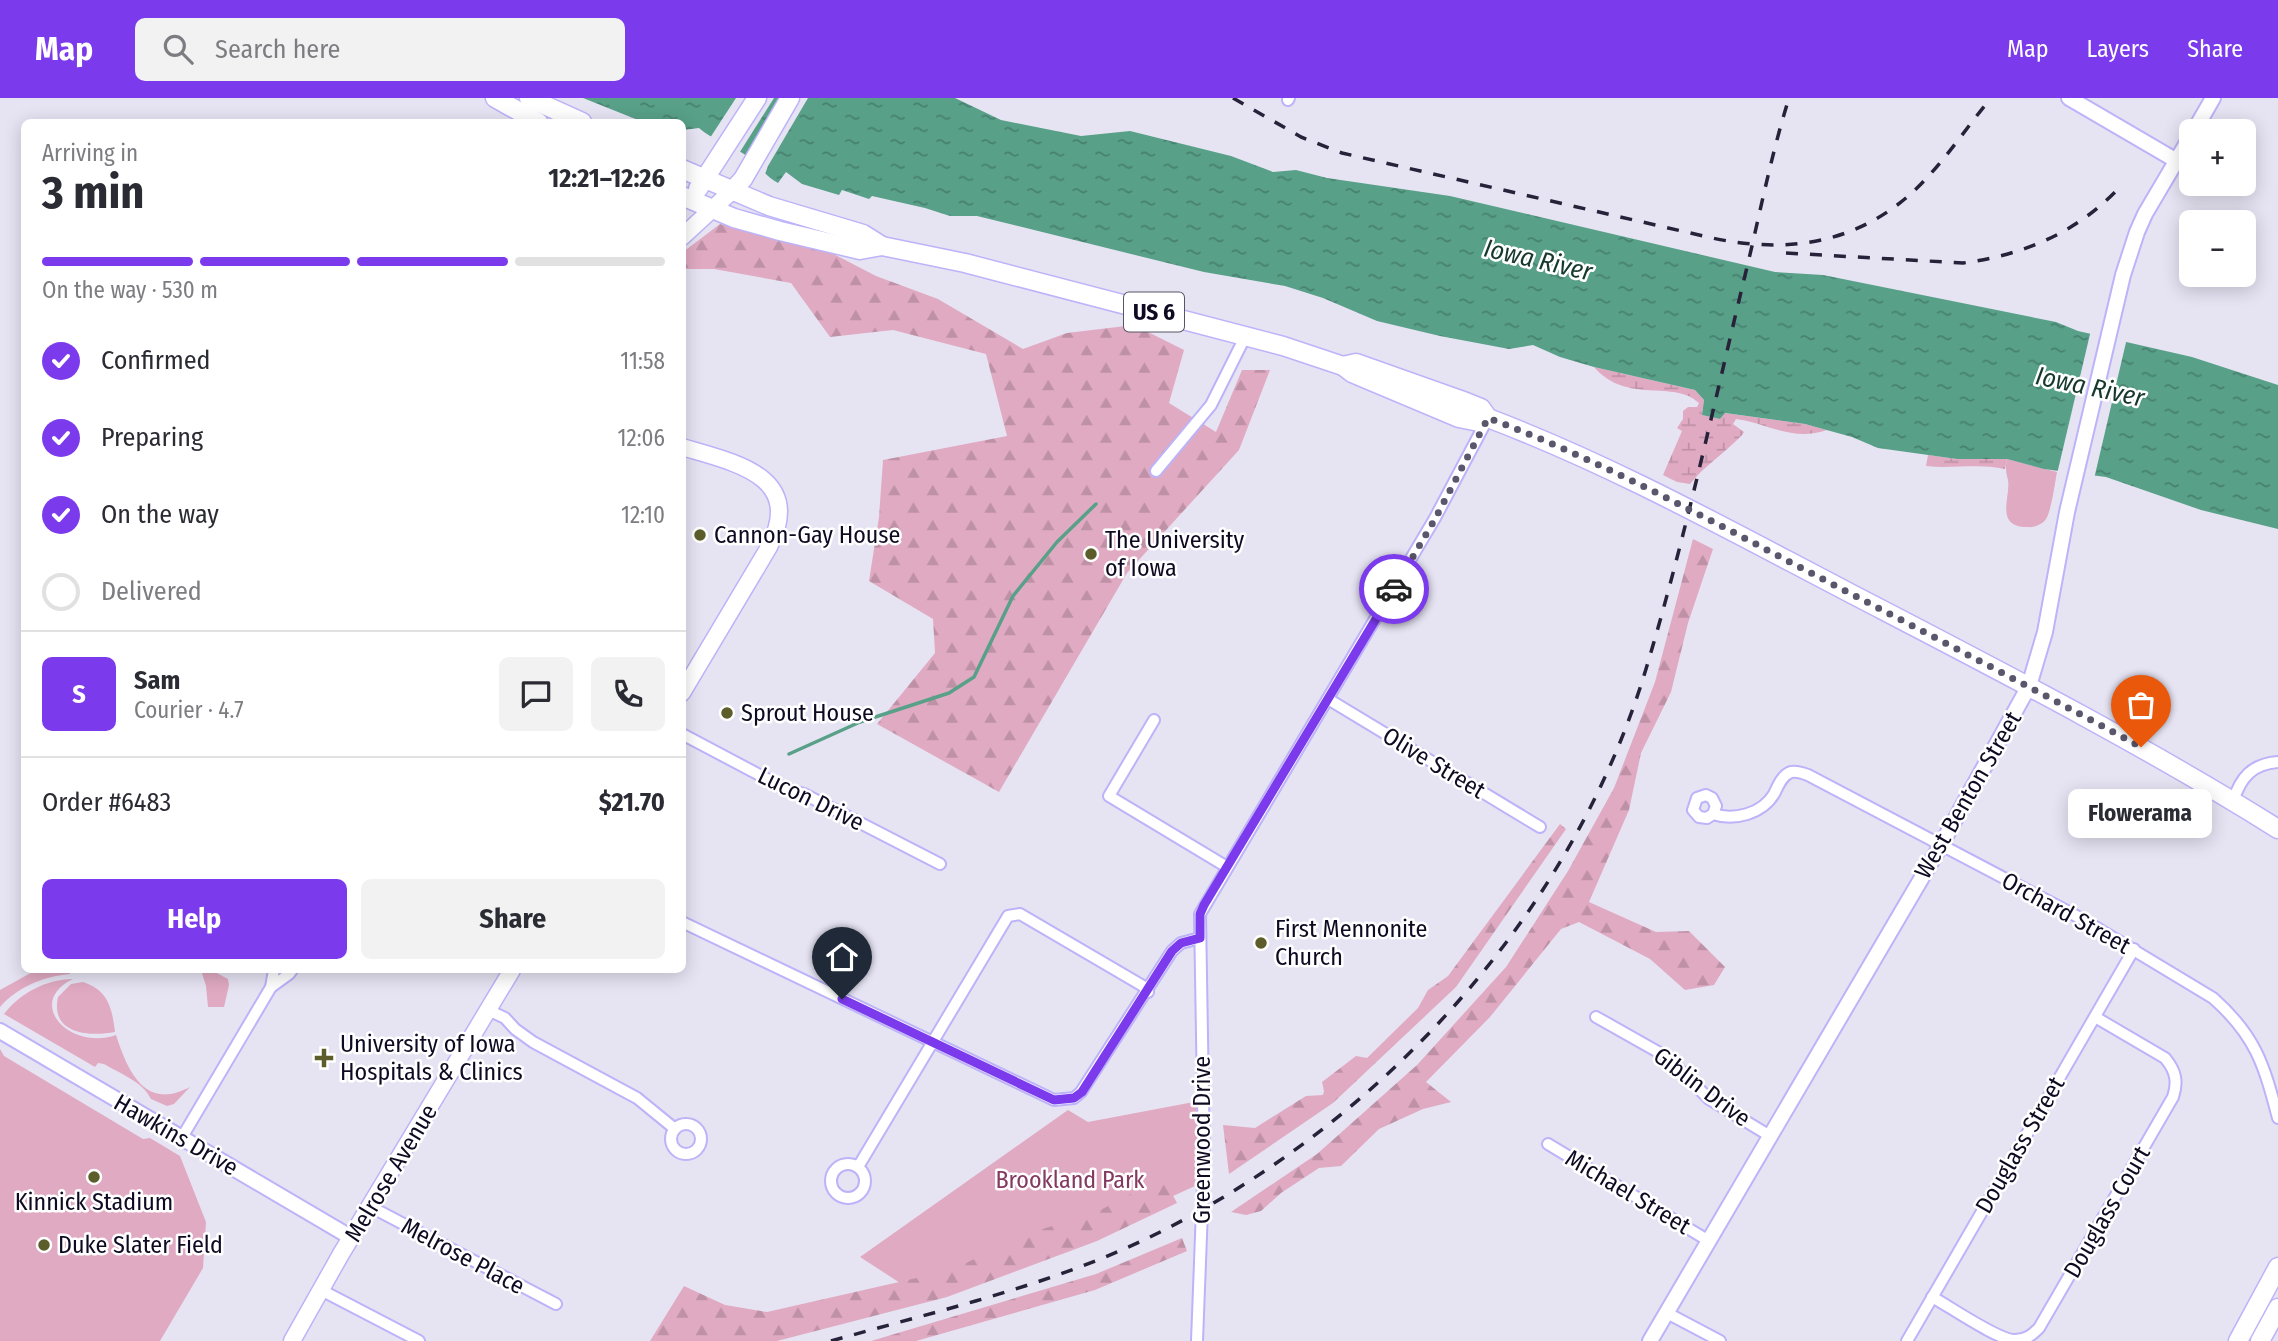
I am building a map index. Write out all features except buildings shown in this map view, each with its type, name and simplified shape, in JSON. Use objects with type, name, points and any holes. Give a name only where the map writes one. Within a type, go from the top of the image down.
[{"type":"main road","points":[[495,98],[533,119]]},
{"type":"main road","points":[[529,98],[575,119]]},
{"type":"main road","points":[[686,201],[705,179],[757,98]]},
{"type":"main road","points":[[686,233],[732,191],[749,169],[790,98]]},
{"type":"main road","name":"US 6","points":[[686,171],[769,206],[863,234],[882,246],[965,263],[1245,337],[1343,366],[1352,373],[1459,418],[1479,422],[1488,418],[1646,488],[2029,687],[2171,763],[2278,829]]},
{"type":"main road","name":"US 6","points":[[686,202],[779,232],[860,250],[882,246]]},
{"type":"main road","points":[[686,448],[716,457],[761,476],[774,489],[780,502],[780,519],[769,547],[686,686]]},
{"type":"main road","name":"US 6","points":[[2233,801],[2278,818]]},
{"type":"main road","name":"Melrose Avenue","points":[[292,1341],[511,973]]},
{"type":"main road","points":[[2238,1341],[2278,1267]]},
{"type":"main road","points":[[2260,1341],[2278,1308]]},
{"type":"street","points":[[2069,98],[2177,161]]},
{"type":"street","points":[[2201,119],[2213,98]]},
{"type":"street","name":"West Benton Street","points":[[1650,1341],[1941,845],[2029,687],[2045,632],[2067,512],[2123,275],[2137,232],[2179,157]]},
{"type":"street","points":[[1156,471],[1211,405],[1245,337]]},
{"type":"street","name":"Greenwood Drive","points":[[1197,1341],[1204,1182],[1200,914],[1435,519],[1488,418]]},
{"type":"street","name":"Olive Street","points":[[1328,699],[1540,827]]},
{"type":"street","points":[[1154,720],[1109,796],[1227,867]]},
{"type":"street","name":"Lucon Drive","points":[[686,736],[786,789],[804,794],[940,864]]},
{"type":"street","points":[[2233,801],[2238,785],[2251,770],[2260,765],[2278,762]]},
{"type":"street","name":"Orchard Street","points":[[1713,814],[1735,817],[1759,808],[1772,797],[1784,776],[1791,772],[1808,775],[2082,919],[2213,998],[2242,1026],[2258,1051],[2278,1118]]},
{"type":"street","points":[[858,1167],[1004,920],[1014,914],[1027,918],[1143,986],[1148,992]]},
{"type":"street","points":[[686,924],[1054,1100],[1074,1098],[1082,1092],[1177,946],[1190,939],[1200,938]]},
{"type":"street","name":"Douglass Street","points":[[1906,1341],[2134,949]]},
{"type":"street","points":[[181,1139],[271,987],[273,973]]},
{"type":"street","points":[[271,987],[290,973]]},
{"type":"street","points":[[488,1010],[505,1018],[533,1042],[637,1098],[675,1129]]},
{"type":"street","name":"Giblin Drive","points":[[1596,1017],[1667,1057],[1681,1068],[1709,1099],[1770,1136]]},
{"type":"street","name":"Douglass Court","points":[[1932,1297],[2007,1340],[2025,1339],[2039,1328],[2173,1097],[2176,1079],[2172,1066],[2165,1059],[2095,1017]]},
{"type":"street","name":"Hawkins Drive","points":[[0,1031],[352,1238]]},
{"type":"street","name":"Michael Street","points":[[1548,1144],[1709,1241]]},
{"type":"street","name":"Melrose Place","points":[[371,1207],[556,1304]]},
{"type":"street","points":[[321,1290],[419,1341]]},
{"type":"street","points":[[1667,1313],[1720,1341]]},
{"type":"green space","points":[[720,224],[822,248],[876,276],[938,299],[1023,349],[1067,333],[1134,325],[1184,350],[1169,403],[1216,432],[1242,370],[1270,370],[1239,450],[1127,573],[999,792],[877,724],[935,653],[933,619],[869,581],[879,517],[883,460],[1007,436],[986,354],[893,330],[830,337],[791,283],[714,269],[686,269],[686,250]]},
{"type":"green space","points":[[1594,367],[1695,390],[1704,400],[1702,415],[1720,419],[1724,413],[1805,424],[1827,430],[1791,433],[1736,419],[1733,424],[1744,432],[1742,435],[1690,484],[1677,482],[1663,475],[1682,431],[1677,428],[1683,419],[1683,411],[1688,407],[1697,407],[1699,403],[1689,396],[1677,393],[1621,385]]},
{"type":"green space","points":[[1928,455],[1957,459],[2007,459],[2005,469],[1985,466],[1936,467],[1926,466]]},
{"type":"green space","points":[[2007,459],[2057,472],[2048,515],[2045,521],[2038,525],[2017,526],[2007,516]]},
{"type":"green space","points":[[1693,539],[1713,549],[1688,623],[1671,692],[1641,753],[1629,810],[1589,902],[1656,932],[1689,931],[1725,967],[1714,985],[1685,990],[1650,959],[1579,922],[1561,929],[1490,1017],[1426,1082],[1451,1102],[1423,1109],[1379,1129],[1341,1166],[1319,1168],[1281,1193],[1261,1211],[1246,1215],[1231,1212],[1317,1154],[1417,1065],[1506,967],[1568,871],[1614,788],[1655,682]]},
{"type":"green space","points":[[1560,824],[1566,829],[1456,987],[1333,1103],[1229,1174],[1223,1125],[1255,1128],[1306,1096],[1323,1095],[1322,1082],[1356,1056],[1367,1058],[1418,1008],[1428,990],[1448,976]]},
{"type":"green space","points":[[31,973],[70,974],[32,984],[0,1007],[0,990]]},
{"type":"green space","points":[[202,973],[217,973],[228,979],[224,1007],[208,1007]]},
{"type":"green space","points":[[73,979],[59,989],[53,1000],[53,1011],[59,1022],[69,1031],[83,1036],[99,1038],[116,1035],[133,1074],[150,1091],[174,1093],[190,1087],[174,1104],[167,1106],[151,1099],[143,1088],[124,1075],[104,1064],[98,1063],[95,1067],[4,1014],[10,1006],[35,989]]},
{"type":"green space","points":[[83,982],[98,990],[107,1001],[115,1032],[83,1033],[66,1026],[60,1019],[58,997],[71,984]]},
{"type":"green space","name":"Kinnick Stadium","points":[[0,1049],[4,1056],[143,1139],[150,1138],[180,1156],[206,1222],[203,1268],[160,1341],[0,1341]]},
{"type":"green space","name":"Brookland Park","points":[[1199,1101],[1195,1186],[1090,1234],[914,1292],[860,1257],[1068,1110],[1088,1122]]},
{"type":"green space","points":[[1163,1177],[1177,1203],[1097,1241],[947,1297],[777,1341],[650,1341],[684,1286],[725,1305],[767,1312],[921,1277],[950,1270],[1039,1230],[1095,1213]]},
{"type":"green space","points":[[1182,1238],[1187,1251],[1095,1290],[916,1341],[871,1341],[1096,1274]]},
{"type":"water","name":"Iowa River","points":[[583,98],[955,98],[1001,120],[1081,136],[1130,131],[1231,156],[1273,172],[1296,170],[1327,178],[1450,196],[1775,272],[1823,275],[2056,322],[2078,331],[2192,357],[2278,385],[2278,529],[2201,510],[2106,477],[2044,469],[2007,459],[1957,459],[1878,448],[1852,437],[1805,424],[1725,413],[1720,419],[1702,415],[1704,400],[1695,390],[1594,367],[1560,357],[1533,345],[1509,349],[1440,336],[1377,321],[1323,298],[1285,286],[1204,272],[977,216],[950,216],[872,196],[869,199],[842,190],[839,195],[802,184],[786,172],[778,183],[744,154],[699,128],[686,130],[686,119],[636,119]]},
{"type":"pier","points":[[736,98],[774,98],[738,155],[708,141]]},
{"type":"pier","points":[[780,98],[808,98],[764,177],[744,158]]},
{"type":"pier","points":[[2091,330],[2127,338],[2094,479],[2057,474]]},
{"type":"waterway","points":[[789,754],[860,722],[949,693],[974,677],[1013,596],[1057,542],[1096,504]]},
{"type":"railway","points":[[1233,98],[1301,137],[1342,153],[1712,238],[1768,245],[1795,244],[1846,233],[1894,208],[1936,168],[1991,98]]},
{"type":"railway","points":[[831,1341],[992,1296],[1071,1270],[1148,1238],[1233,1192],[1313,1137],[1387,1074],[1456,1004],[1516,928],[1569,847],[1613,760],[1646,669],[1687,518],[1772,159],[1789,98]]},
{"type":"railway","points":[[1786,253],[1963,263],[1985,259],[2026,248],[2065,231],[2116,191]]},
{"type":"way so far","points":[[1394,589],[1435,519],[1488,418],[1618,475],[1711,521],[2141,747]]},
{"type":"place","name":"Cannon-Gay House","points":[[700,535]]},
{"type":"place","name":"The University of Iowa","points":[[1091,554]]},
{"type":"place","name":"Sprout House","points":[[727,713]]},
{"type":"place","name":"Flowerama","points":[[2141,747]]},
{"type":"place","name":"First Mennonite Church","points":[[1261,943]]},
{"type":"place","name":"University of Iowa Hospitals & Clinics","points":[[324,1058]]},
{"type":"place","name":"Kinnick Stadium","points":[[94,1177]]},
{"type":"place","name":"Duke Slater Field","points":[[44,1245]]},
{"type":"route","points":[[842,999],[1054,1100],[1074,1098],[1089,1082],[1172,951],[1181,943],[1200,938],[1200,914],[1204,905],[1394,589]]}]
